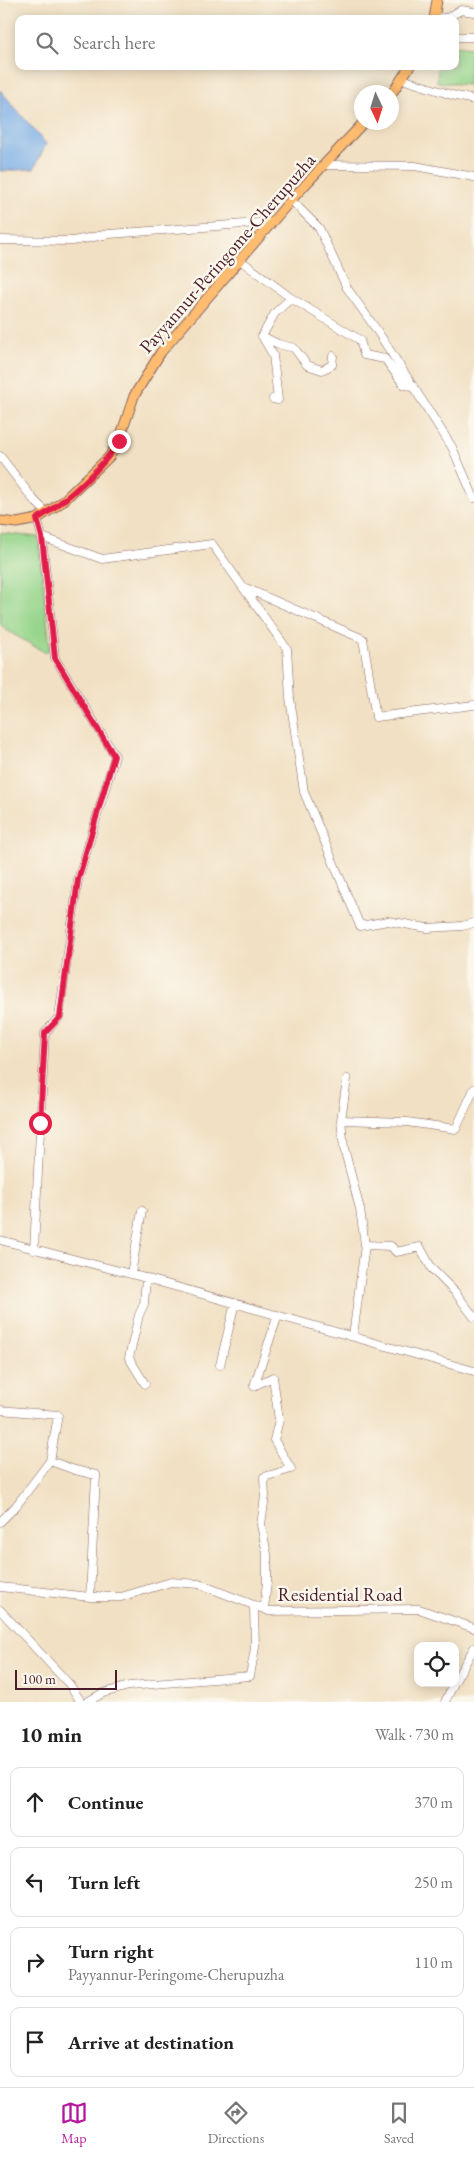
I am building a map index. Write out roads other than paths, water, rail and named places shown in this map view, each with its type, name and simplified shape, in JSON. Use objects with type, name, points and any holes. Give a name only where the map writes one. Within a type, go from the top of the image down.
[{"type":"main road","points":[[435,15],[437,0]]},
{"type":"main road","points":[[398,85],[408,70]]},
{"type":"main road","name":"Payyannur-Peringome-Cherupuzha","points":[[0,521],[17,523],[37,519],[48,513],[109,458],[119,441],[134,396],[149,370],[167,345],[291,200],[357,130]]},
{"type":"street","points":[[452,15],[461,10],[474,12]]},
{"type":"street","points":[[459,37],[474,37]]},
{"type":"street","points":[[402,79],[474,100]]},
{"type":"street","points":[[324,165],[415,166],[474,177]]},
{"type":"street","points":[[291,200],[319,228],[347,288],[376,329],[452,447],[474,498]]},
{"type":"street","points":[[0,240],[73,241],[110,234],[273,222]]},
{"type":"street","points":[[240,260],[291,298],[360,340],[364,355],[385,359],[404,385],[413,386]]},
{"type":"street","points":[[262,336],[275,313],[291,298]]},
{"type":"street","points":[[262,336],[278,344],[294,348],[307,364],[322,370],[332,365],[333,356]]},
{"type":"street","points":[[262,336],[273,355],[278,400],[274,399]]},
{"type":"street","points":[[0,456],[33,498],[48,513]]},
{"type":"street","points":[[34,1250],[45,1033],[60,1017],[78,880],[114,756],[55,658],[42,537],[37,519]]},
{"type":"street","points":[[42,537],[102,559],[212,544],[287,649],[290,698],[304,792],[360,926],[388,921],[427,928],[462,926],[474,923]]},
{"type":"street","points":[[243,587],[363,639],[376,717],[474,705]]},
{"type":"street","points":[[347,1079],[341,1120],[344,1148],[360,1209],[365,1245],[353,1336]]},
{"type":"street","points":[[341,1120],[407,1122],[456,1129],[474,1089]]},
{"type":"street","points":[[132,1274],[142,1211]]},
{"type":"street","points":[[0,1240],[132,1274],[474,1371]]},
{"type":"street","points":[[365,1245],[391,1246],[396,1252],[420,1247],[432,1269],[455,1292],[474,1316]]},
{"type":"street","points":[[145,1384],[129,1358],[139,1315],[144,1304],[146,1278]]},
{"type":"street","points":[[220,1365],[235,1303]]},
{"type":"street","points":[[264,1609],[267,1582],[267,1554],[261,1525],[265,1496],[264,1477],[291,1469],[274,1440],[279,1420],[273,1376],[254,1386],[278,1315]]},
{"type":"street","points":[[0,1410],[58,1415],[50,1461],[16,1506],[0,1522]]},
{"type":"street","points":[[50,1461],[75,1470],[96,1474],[90,1597]]},
{"type":"street","name":"Residential Road","points":[[0,1588],[90,1597],[122,1597],[171,1582],[199,1584],[264,1609],[288,1611],[419,1609],[474,1628]]},
{"type":"street","points":[[87,1702],[103,1693],[129,1686],[250,1676],[255,1648],[254,1604]]},
{"type":"street","points":[[0,1610],[70,1686],[81,1702]]},
{"type":"street","points":[[459,1675],[474,1648]]},
{"type":"street","points":[[445,1702],[452,1687]]},
{"type":"water","points":[[0,90],[46,144],[34,169],[0,171]]}]
